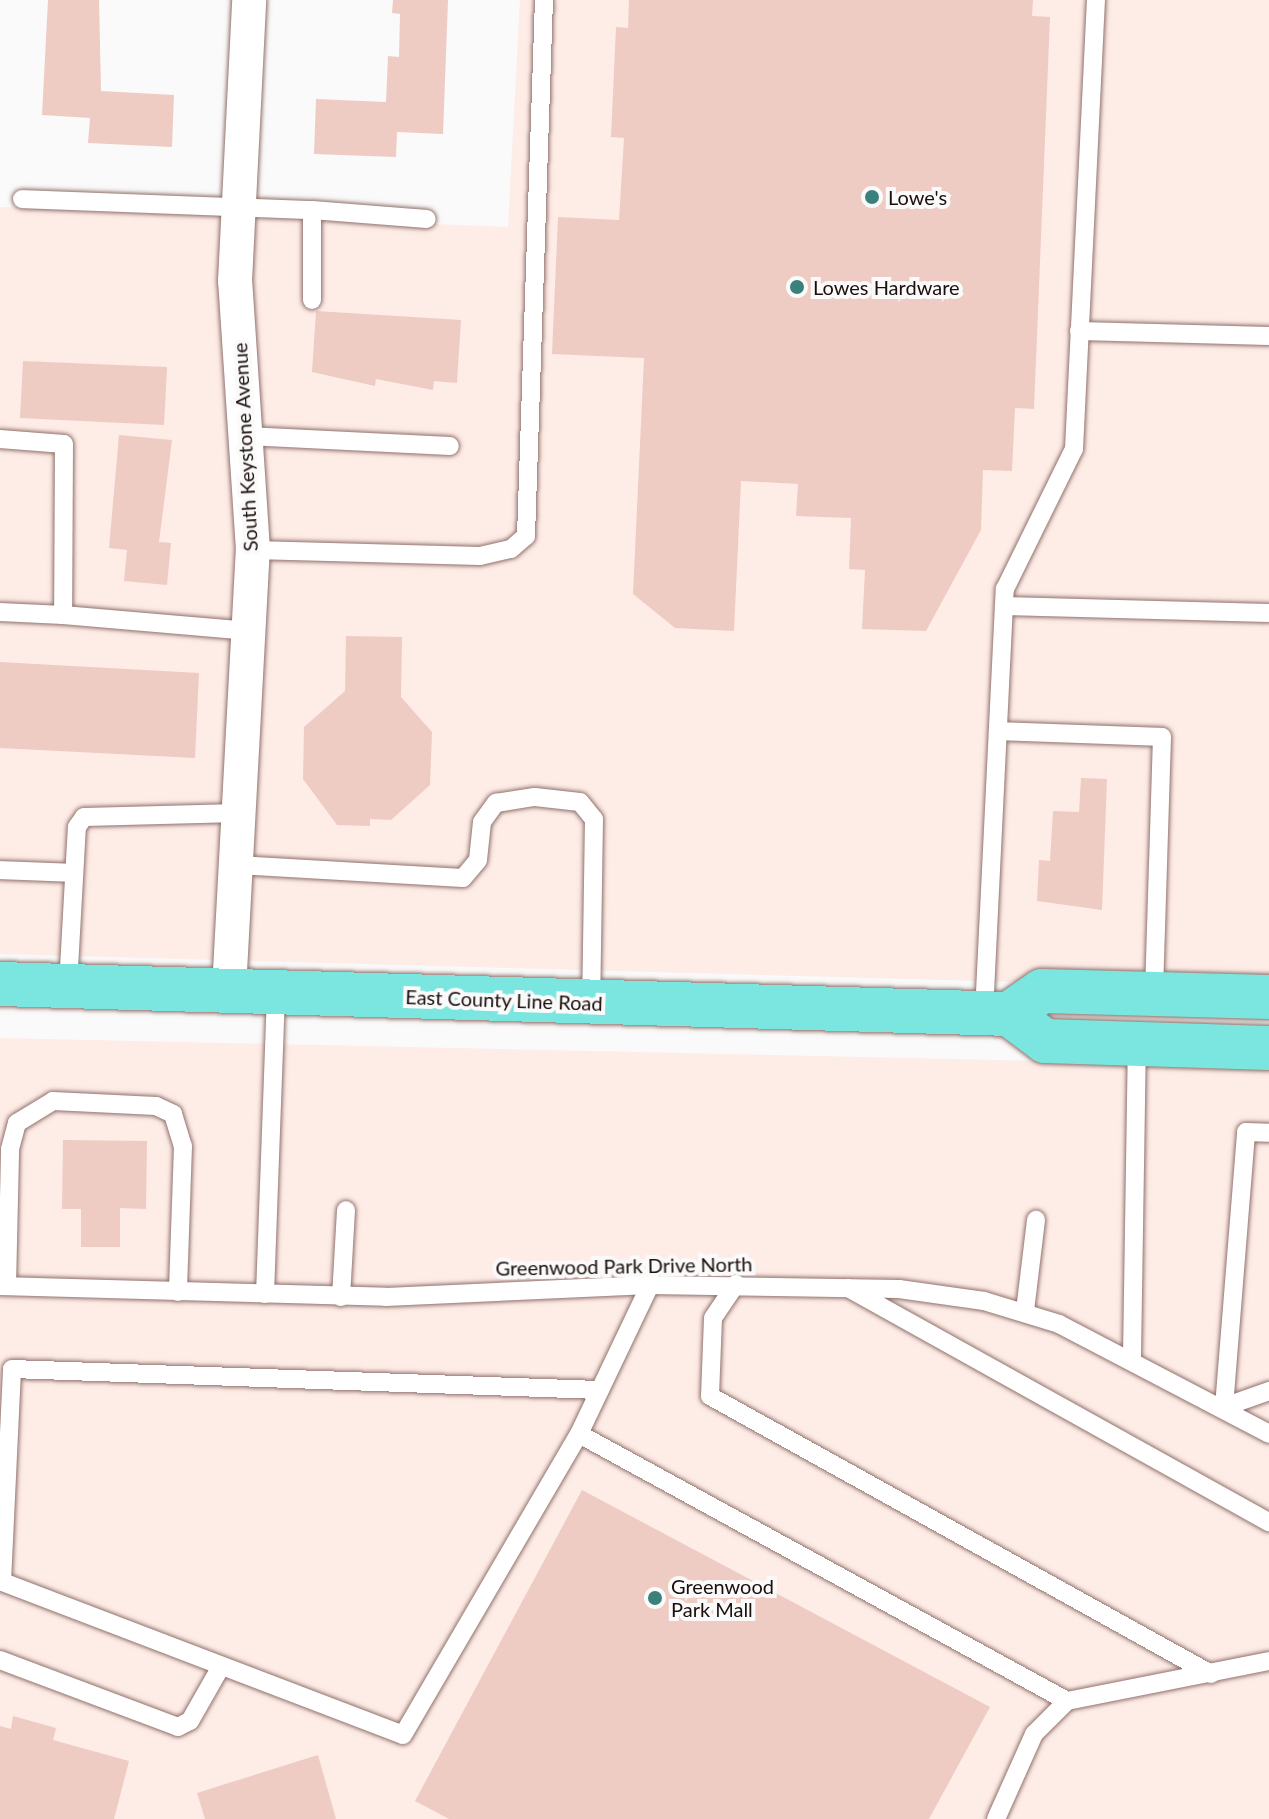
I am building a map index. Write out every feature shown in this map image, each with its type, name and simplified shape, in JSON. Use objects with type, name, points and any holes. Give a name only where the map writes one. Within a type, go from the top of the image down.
[{"type":"main road","name":"East County Line Road","points":[[0,984],[996,1013]]},
{"type":"main road","points":[[996,1013],[1042,991],[1269,997]]},
{"type":"main road","points":[[996,1013],[1045,1041],[1269,1048]]},
{"type":"main road","points":[[1184,1044],[1216,1024],[1269,1024]]},
{"type":"street","name":"South Keystone Avenue","points":[[229,990],[253,550],[235,281],[249,0]]},
{"type":"lane","points":[[253,550],[480,556],[511,549],[526,536],[544,0]]},
{"type":"lane","points":[[996,1013],[998,731],[1004,606],[1012,574],[1074,449],[1096,0]]},
{"type":"lane","points":[[22,199],[312,210],[427,219]]},
{"type":"lane","points":[[312,210],[312,300]]},
{"type":"lane","points":[[1079,331],[1269,336]]},
{"type":"lane","points":[[246,436],[450,446]]},
{"type":"lane","points":[[0,439],[64,444],[63,615]]},
{"type":"lane","points":[[1004,606],[1269,613]]},
{"type":"lane","points":[[0,612],[249,631]]},
{"type":"lane","points":[[998,731],[1162,737],[1154,994]]},
{"type":"lane","points":[[237,865],[463,878],[478,860],[482,822],[496,803],[535,797],[580,802],[594,819],[591,1003]]},
{"type":"lane","points":[[68,986],[74,873],[84,817],[239,813]]},
{"type":"lane","points":[[0,870],[74,873]]},
{"type":"lane","points":[[265,1294],[276,991]]},
{"type":"lane","points":[[1132,1356],[1137,1043]]},
{"type":"lane","points":[[3,1286],[10,1149],[17,1123],[53,1101],[156,1106],[173,1114],[183,1146],[178,1292]]},
{"type":"lane","points":[[1269,1133],[1246,1132],[1224,1407],[1269,1391]]},
{"type":"lane","points":[[341,1297],[346,1210]]},
{"type":"lane","points":[[1025,1311],[1036,1220]]},
{"type":"lane","points":[[736,1284],[713,1318],[710,1396],[1211,1674]]},
{"type":"lane","points":[[600,1390],[12,1369],[1,1581],[219,1670],[403,1735],[579,1434],[600,1390],[650,1285]]},
{"type":"lane","name":"Greenwood Park Drive North","points":[[3,1286],[341,1297],[650,1285],[845,1287],[1025,1311],[1132,1356],[1269,1434]]},
{"type":"lane","points":[[845,1287],[1269,1522]]},
{"type":"lane","points":[[579,1434],[1067,1701]]},
{"type":"lane","points":[[0,1660],[178,1727],[190,1721],[219,1670]]},
{"type":"lane","points":[[996,1819],[1034,1734],[1067,1701],[1269,1661]]},
{"type":"shaded area","points":[[520,0],[1269,0],[1269,989],[0,954],[0,207],[508,227]]},
{"type":"shaded area","points":[[0,1038],[1269,1066],[1269,1819],[0,1819]]},
{"type":"building","points":[[48,0],[99,0],[101,91],[174,95],[172,147],[88,143],[90,118],[42,115]]},
{"type":"building","points":[[393,0],[448,0],[443,134],[397,132],[396,157],[314,154],[316,99],[386,102],[388,56],[399,57],[400,14],[392,13]]},
{"type":"building","name":"Lowes Hardware","points":[[629,0],[1033,0],[1032,16],[1050,17],[1034,409],[1015,408],[1012,471],[983,470],[981,530],[926,631],[862,629],[865,570],[849,569],[851,518],[796,516],[798,484],[741,481],[734,631],[675,628],[633,594],[644,358],[552,354],[558,217],[619,220],[624,138],[611,137],[616,27],[628,28]]},
{"type":"building","points":[[316,311],[461,320],[457,383],[434,381],[433,390],[376,379],[375,386],[312,372]]},
{"type":"building","points":[[23,361],[167,367],[164,425],[20,418]]},
{"type":"building","points":[[119,435],[172,440],[159,542],[171,543],[167,585],[124,581],[127,550],[109,548]]},
{"type":"building","points":[[346,636],[402,637],[401,697],[432,732],[430,785],[391,820],[370,819],[370,826],[337,825],[303,779],[304,727],[345,691]]},
{"type":"building","points":[[0,662],[199,673],[195,758],[0,748]]},
{"type":"building","points":[[1081,778],[1107,779],[1102,910],[1037,901],[1039,860],[1050,861],[1053,811],[1079,812]]},
{"type":"building","points":[[63,1140],[147,1141],[146,1209],[120,1208],[120,1247],[81,1247],[81,1209],[62,1209]]},
{"type":"building","name":"Greenwood Park Mall","points":[[582,1490],[990,1707],[929,1819],[449,1819],[415,1801]]},
{"type":"building","points":[[13,1716],[56,1728],[53,1740],[129,1761],[114,1819],[0,1819],[0,1726],[11,1729]]},
{"type":"building","points":[[318,1755],[336,1819],[205,1819],[197,1793]]},
{"type":"place","name":"Lowe's","points":[[872,197]]},
{"type":"place","name":"Lowes Hardware","points":[[797,287]]},
{"type":"place","name":"Greenwood Park Mall","points":[[655,1598]]}]
